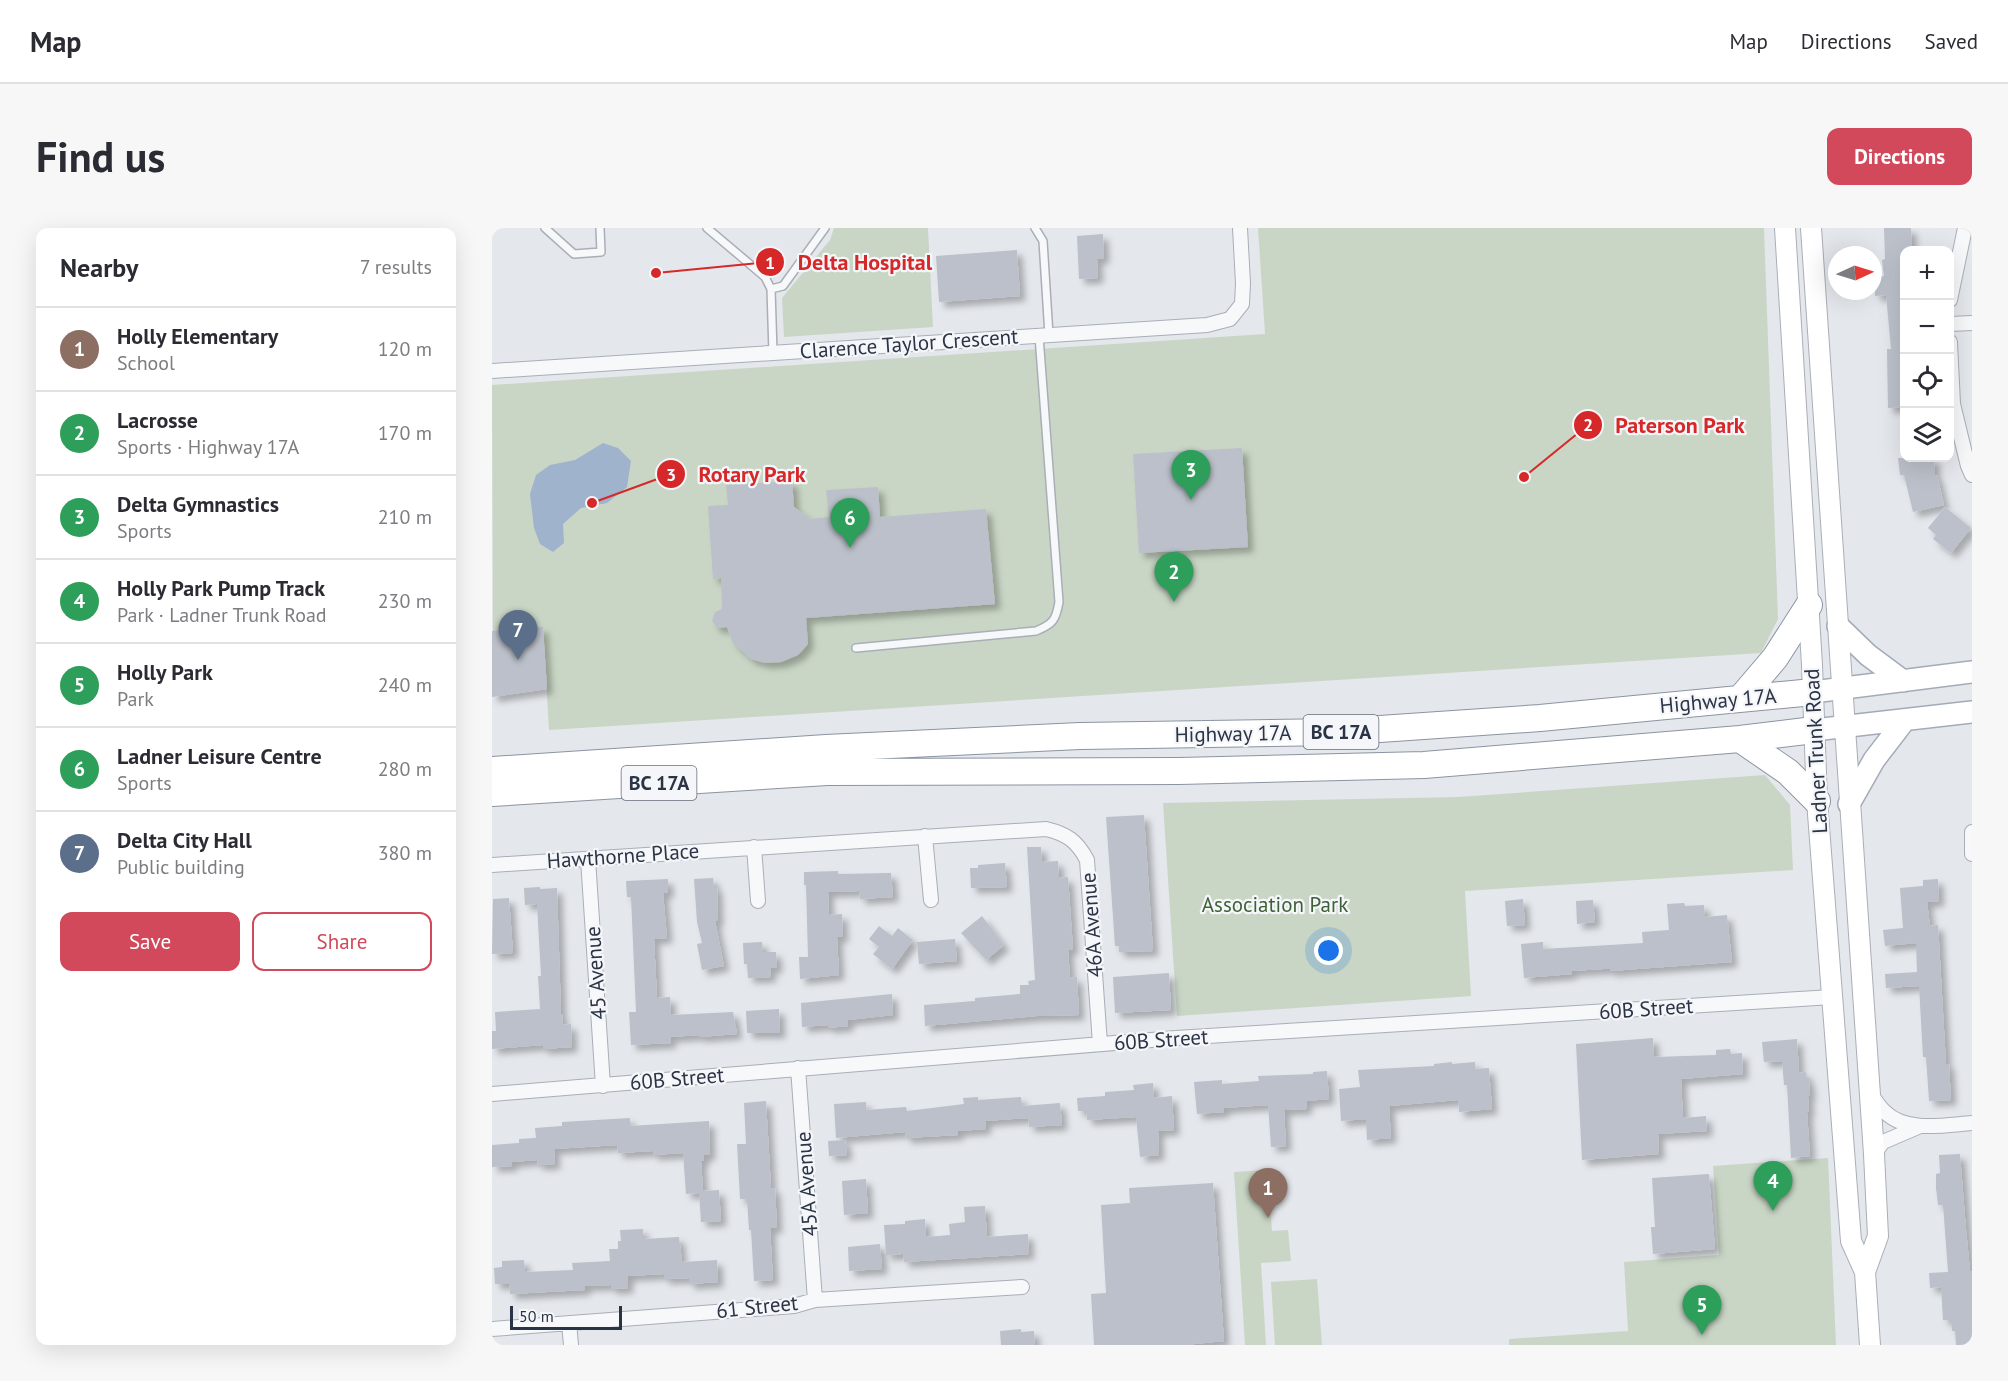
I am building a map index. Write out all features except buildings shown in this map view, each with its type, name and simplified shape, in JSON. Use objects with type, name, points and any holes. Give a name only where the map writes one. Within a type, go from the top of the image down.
[{"type":"highway","points":[[1740,699],[1775,658],[1809,605]]},
{"type":"highway","name":"Highway 17A","points":[[492,770],[837,747],[1080,736],[1336,732],[1540,718],[1813,692]]},
{"type":"highway","name":"Highway 17A","points":[[492,793],[827,772],[1179,771],[1424,765],[1740,739],[1814,730]]},
{"type":"highway","points":[[1740,739],[1788,772],[1817,801]]},
{"type":"main road","name":"Ladner Trunk Road","points":[[1785,228],[1809,605],[1817,801],[1851,1241],[1865,1272],[1870,1345]]},
{"type":"main road","name":"Ladner Trunk Road","points":[[1811,228],[1874,1154],[1878,1236],[1865,1272]]},
{"type":"main road","points":[[1838,626],[1868,656],[1903,681]]},
{"type":"main road","name":"Highway 17A","points":[[1813,692],[1972,672]]},
{"type":"main road","name":"Highway 17A","points":[[1814,730],[1972,712]]},
{"type":"main road","points":[[1849,804],[1874,760],[1904,721]]},
{"type":"street","name":"Clarence Taylor Crescent","points":[[492,371],[1207,325],[1230,319],[1242,304],[1240,228]]},
{"type":"street","points":[[1954,281],[1965,228]]},
{"type":"street","points":[[1954,324],[1972,323]]},
{"type":"street","points":[[1951,354],[1953,404],[1970,471]]},
{"type":"street","name":"Hawthorne Place","points":[[492,866],[1046,829]]},
{"type":"street","name":"46A Avenue","points":[[1046,829],[1070,838],[1080,847],[1087,860],[1100,1044]]},
{"type":"street","points":[[1972,832],[1972,854]]},
{"type":"street","points":[[925,836],[931,900]]},
{"type":"street","points":[[754,847],[758,901]]},
{"type":"street","name":"45 Avenue","points":[[588,859],[603,1086]]},
{"type":"street","name":"60B Street","points":[[492,1094],[1100,1044],[1832,998]]},
{"type":"street","name":"45A Avenue","points":[[798,1068],[815,1300]]},
{"type":"street","points":[[1870,1092],[1885,1112],[1899,1122],[1923,1126],[1972,1123]]},
{"type":"street","points":[[1874,1154],[1883,1142],[1898,1134],[1923,1126]]},
{"type":"street","name":"61 Street","points":[[492,1329],[794,1306],[815,1300],[1022,1287]]},
{"type":"street","points":[[569,1323],[571,1345]]},
{"type":"lane","points":[[544,228],[574,254],[601,252],[600,228]]},
{"type":"lane","points":[[707,228],[765,277],[771,290],[773,353]]},
{"type":"lane","points":[[771,290],[783,286],[825,228]]},
{"type":"lane","points":[[856,648],[1036,631],[1050,626],[1057,615],[1059,602],[1044,336],[1043,241],[1035,228]]},
{"type":"green space","points":[[834,228],[928,228],[933,327],[784,337],[782,298],[830,240]]},
{"type":"green space","points":[[1258,228],[1764,228],[1778,619],[1761,653],[549,730],[543,628],[493,631],[492,385],[1265,334]]},
{"type":"green space","name":"Association Park","points":[[1765,775],[1790,805],[1793,870],[1465,891],[1471,996],[1177,1016],[1163,803],[1459,797]]},
{"type":"green space","points":[[1828,1158],[1836,1345],[1509,1345],[1509,1339],[1628,1331],[1624,1262],[1719,1255],[1713,1166]]},
{"type":"green space","points":[[1268,1170],[1272,1231],[1288,1230],[1291,1261],[1261,1263],[1266,1345],[1245,1345],[1234,1172]]},
{"type":"green space","points":[[1317,1279],[1322,1345],[1275,1345],[1271,1282]]},
{"type":"water","points":[[603,443],[618,448],[631,461],[627,487],[607,503],[581,508],[563,524],[564,543],[553,552],[540,544],[534,528],[530,494],[536,475],[550,465],[575,460]]},
{"type":"place","name":"Delta Hospital","points":[[656,273]]},
{"type":"place","name":"Paterson Park","points":[[1524,477]]},
{"type":"place","name":"Delta Gymnastics","points":[[1191,500]]},
{"type":"place","name":"Rotary Park","points":[[592,503]]},
{"type":"place","name":"Ladner Leisure Centre","points":[[850,548]]},
{"type":"place","name":"Lacrosse","points":[[1174,602]]},
{"type":"place","name":"Delta City Hall","points":[[518,660]]},
{"type":"place","name":"Holly Park Pump Track","points":[[1773,1211]]},
{"type":"place","name":"Holly Elementary","points":[[1268,1218]]},
{"type":"place","name":"Holly Park","points":[[1702,1335]]}]
